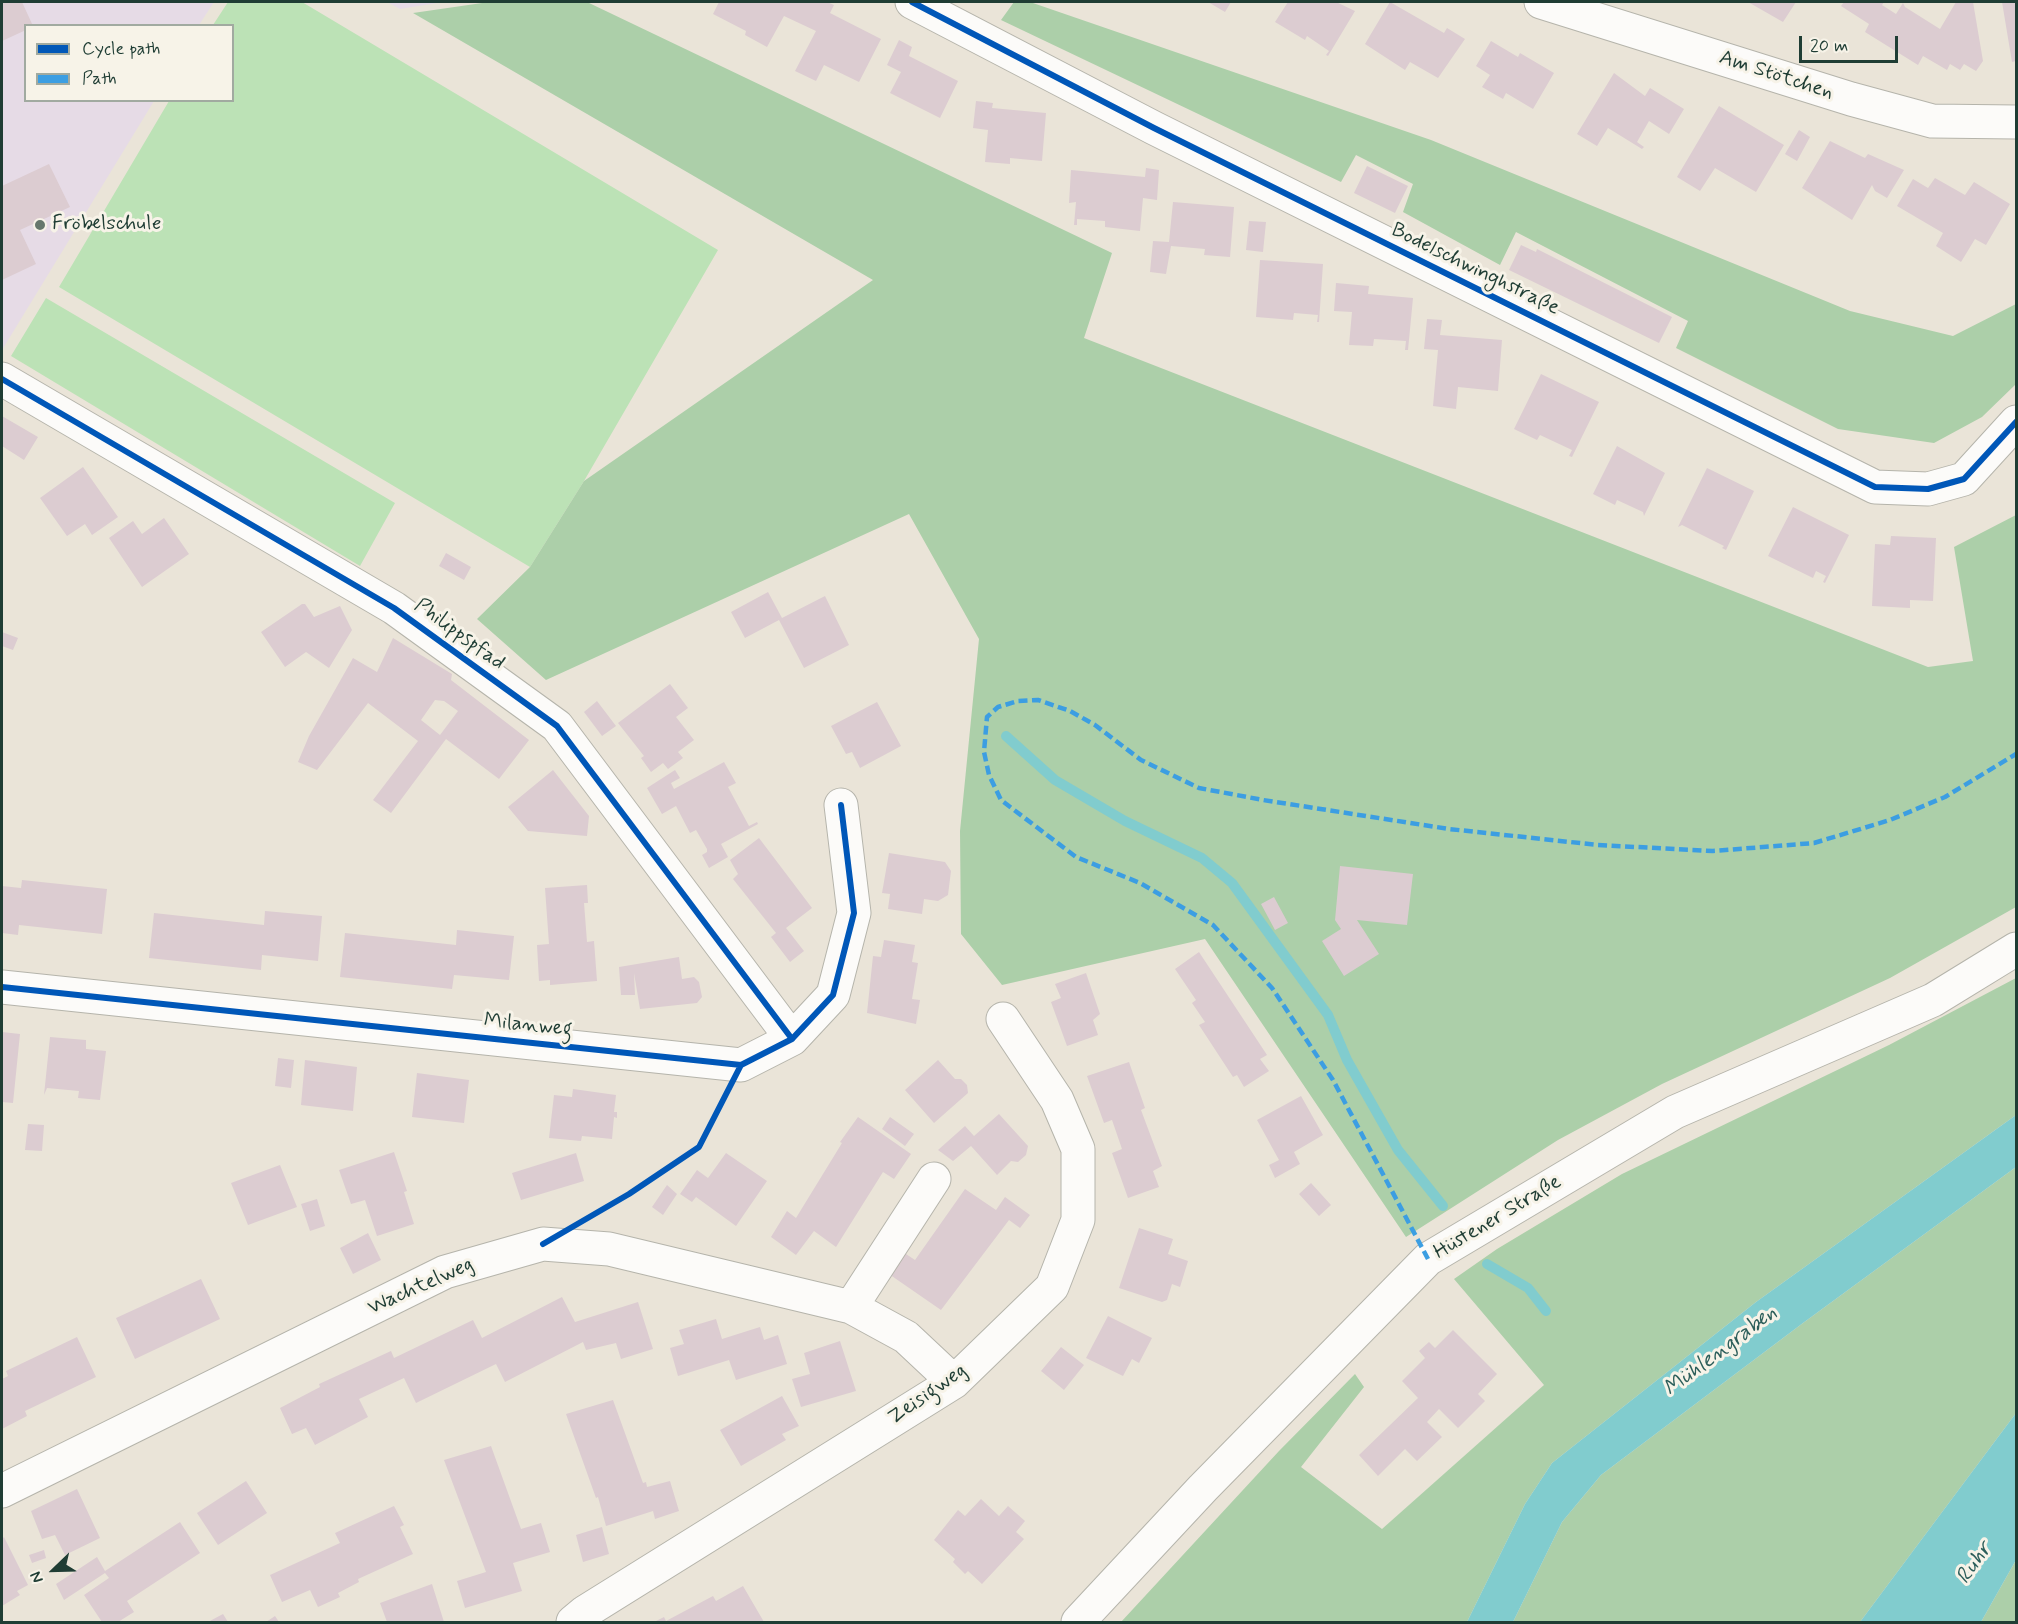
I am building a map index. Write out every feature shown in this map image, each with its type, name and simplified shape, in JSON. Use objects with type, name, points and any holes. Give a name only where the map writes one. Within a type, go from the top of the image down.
[{"type":"street","name":"Bodelschwinghstraße","points":[[912,2],[1154,128],[1875,488],[1928,489],[1964,479],[2016,422]]},
{"type":"street","name":"Am Stötchen","points":[[1541,2],[1851,99],[1932,121],[2016,122]]},
{"type":"street","name":"Philippspfad","points":[[2,379],[394,608],[557,726],[792,1039]]},
{"type":"street","name":"Milanweg","points":[[2,987],[741,1065],[792,1039],[833,995],[854,913],[841,805]]},
{"type":"street","name":"Hüstener Straße","points":[[1078,1623],[1203,1488],[1428,1259],[1675,1112],[1933,1000],[2016,949]]},
{"type":"street","name":"Zeisigweg","points":[[573,1623],[585,1612],[954,1382],[1052,1287],[1078,1220],[1078,1149],[1057,1100],[1003,1019]]},
{"type":"street","points":[[851,1307],[934,1179]]},
{"type":"street","name":"Wachtelweg","points":[[2,1491],[445,1272],[543,1244],[609,1249],[851,1307],[906,1337],[954,1382]]},
{"type":"shaded area","name":"Fröbelschule","points":[[2,2],[214,2],[200,24],[24,24],[24,102],[153,102],[2,350]]},
{"type":"shaded area","points":[[387,2],[443,2],[400,9]]},
{"type":"green space","points":[[228,2],[302,2],[718,250],[584,481],[530,567],[59,287],[168,102],[234,102],[234,24],[214,24]]},
{"type":"green space","points":[[489,2],[587,2],[1112,253],[1084,338],[1928,667],[1973,661],[1954,547],[2016,515],[2016,907],[1890,978],[1662,1084],[1558,1140],[1406,1237],[1205,939],[1002,985],[961,934],[960,831],[979,639],[909,514],[546,680],[477,619],[530,567],[584,481],[873,280],[413,13]]},
{"type":"green space","points":[[1014,2],[1030,2],[1431,140],[1850,311],[1953,336],[2016,304],[2016,384],[1982,417],[1934,443],[1838,429],[1676,348],[1688,321],[1516,232],[1500,265],[1403,212],[1413,184],[1356,155],[1341,182],[1001,20]]},
{"type":"green space","points":[[46,298],[395,503],[360,566],[11,356]]},
{"type":"green space","points":[[2016,978],[2016,1115],[1756,1302],[1552,1463],[1525,1504],[1467,1622],[1121,1622],[1279,1451],[1355,1374],[1364,1387],[1301,1467],[1382,1529],[1544,1385],[1454,1279],[1497,1249],[1622,1174],[1889,1045]]},
{"type":"green space","points":[[2016,1167],[2016,1413],[1860,1622],[1513,1622],[1562,1522],[1601,1475]]},
{"type":"green space","points":[[2016,1560],[2016,1622],[1981,1622]]},
{"type":"water","name":"Mühlengraben","points":[[2016,1115],[2016,1167],[1601,1475],[1562,1522],[1513,1622],[1467,1622],[1525,1504],[1552,1463],[1756,1302]]},
{"type":"water","name":"Ruhr","points":[[2016,1413],[2016,1560],[1981,1622],[1860,1622]]},
{"type":"building","points":[[2,2],[22,2],[32,24],[24,24],[24,31],[2,41]]},
{"type":"building","points":[[719,2],[827,2],[834,5],[830,13],[881,39],[859,82],[824,65],[816,81],[795,71],[816,31],[784,16],[767,47],[745,35],[746,31],[713,14]]},
{"type":"building","points":[[1208,2],[1231,2],[1225,12]]},
{"type":"building","points":[[1288,2],[1336,2],[1355,11],[1328,56],[1326,55],[1329,51],[1307,36],[1305,40],[1275,22]]},
{"type":"building","points":[[1390,2],[1444,33],[1447,28],[1465,39],[1438,78],[1410,62],[1405,70],[1365,44]]},
{"type":"building","points":[[1748,2],[1796,2],[1783,22]]},
{"type":"building","points":[[1844,2],[1884,2],[1882,5],[1896,14],[1903,3],[1905,7],[1940,29],[1956,2],[1973,2],[1983,61],[1976,71],[1964,64],[1960,70],[1950,64],[1947,70],[1923,56],[1918,65],[1865,32],[1869,24],[1841,6]]},
{"type":"building","points":[[2002,2],[2016,2],[2016,61],[2012,62]]},
{"type":"building","points":[[899,40],[912,47],[909,56],[958,81],[940,118],[890,93],[901,72],[887,65]]},
{"type":"building","points":[[1491,41],[1518,57],[1520,53],[1554,73],[1533,109],[1506,93],[1503,99],[1482,87],[1490,75],[1476,66]]},
{"type":"building","points":[[1614,73],[1645,96],[1650,88],[1684,109],[1669,134],[1649,121],[1637,142],[1644,147],[1642,149],[1608,128],[1597,146],[1577,134]]},
{"type":"building","points":[[976,101],[993,103],[992,108],[1046,113],[1042,161],[1010,158],[1010,164],[985,162],[988,130],[973,128]]},
{"type":"building","points":[[1719,106],[1784,145],[1756,192],[1715,168],[1700,191],[1677,177]]},
{"type":"building","points":[[1799,130],[1810,137],[1797,161],[1785,154]]},
{"type":"building","points":[[1830,141],[1865,158],[1868,154],[1904,170],[1887,198],[1875,191],[1872,185],[1852,220],[1802,188]]},
{"type":"building","points":[[49,164],[70,207],[20,230],[36,264],[2,280],[2,186]]},
{"type":"building","points":[[1367,166],[1408,186],[1395,213],[1354,193]]},
{"type":"building","points":[[1146,168],[1159,170],[1157,200],[1143,198],[1140,231],[1105,227],[1105,221],[1077,219],[1077,225],[1074,225],[1076,202],[1069,203],[1071,170],[1145,177]]},
{"type":"building","points":[[1935,178],[1965,195],[1974,182],[2010,204],[1986,245],[1975,239],[1961,262],[1936,246],[1943,233],[1897,206],[1913,179],[1928,188]]},
{"type":"building","points":[[1173,202],[1234,207],[1230,257],[1204,255],[1205,249],[1171,246],[1166,274],[1150,272],[1153,241],[1169,242]]},
{"type":"building","points":[[1249,221],[1266,222],[1263,252],[1246,250]]},
{"type":"building","points":[[1521,245],[1536,252],[1537,249],[1672,317],[1659,343],[1509,270]]},
{"type":"building","points":[[1260,260],[1323,264],[1319,322],[1317,322],[1318,315],[1294,313],[1293,320],[1256,317]]},
{"type":"building","points":[[1336,283],[1369,286],[1368,294],[1413,298],[1408,350],[1405,350],[1406,341],[1374,339],[1373,346],[1349,345],[1352,312],[1334,311]]},
{"type":"building","points":[[1427,319],[1442,320],[1440,335],[1502,340],[1498,391],[1458,387],[1456,409],[1433,406],[1438,350],[1424,349]]},
{"type":"building","points":[[1541,374],[1599,402],[1572,457],[1569,456],[1572,450],[1540,435],[1537,440],[1514,429]]},
{"type":"building","points":[[2,416],[38,437],[24,460],[2,446]]},
{"type":"building","points":[[1617,446],[1665,473],[1644,516],[1643,512],[1617,500],[1615,505],[1593,494]]},
{"type":"building","points":[[83,467],[118,517],[92,535],[85,524],[67,536],[40,498]]},
{"type":"building","points":[[1707,468],[1754,491],[1726,550],[1722,548],[1724,546],[1682,525],[1678,527]]},
{"type":"building","points":[[1793,507],[1849,535],[1825,583],[1823,582],[1826,576],[1816,571],[1813,578],[1768,556]]},
{"type":"building","points":[[164,518],[189,554],[142,587],[109,538],[133,521],[142,534]]},
{"type":"building","points":[[1891,536],[1936,538],[1933,601],[1910,600],[1910,608],[1872,606],[1875,544],[1890,545]]},
{"type":"building","points":[[446,553],[471,567],[464,580],[439,566]]},
{"type":"building","points":[[768,592],[782,618],[825,596],[849,645],[804,668],[779,620],[745,638],[731,612]]},
{"type":"building","points":[[305,604],[314,617],[340,606],[352,630],[329,668],[306,652],[285,667],[261,632]]},
{"type":"building","points":[[2,632],[18,638],[13,650],[2,646]]},
{"type":"building","points":[[393,638],[452,674],[451,680],[529,740],[499,779],[446,739],[391,813],[373,800],[418,741],[368,703],[317,770],[298,762],[309,736],[353,658],[377,672]],"holes":[[[435,700],[444,701],[458,711],[440,735],[421,720]]]},
{"type":"building","points":[[670,684],[688,708],[676,717],[694,740],[678,752],[683,758],[668,769],[663,763],[651,772],[641,758],[644,756],[618,723]]},
{"type":"building","points":[[597,701],[616,726],[602,736],[584,712]]},
{"type":"building","points":[[877,702],[901,746],[860,768],[852,752],[846,754],[831,726]]},
{"type":"building","points":[[724,762],[736,783],[728,787],[749,826],[757,822],[758,824],[721,844],[728,857],[709,868],[702,855],[707,852],[707,849],[696,830],[690,833],[676,806],[662,814],[647,788],[675,770],[680,778],[671,783],[674,789]]},
{"type":"building","points":[[553,770],[589,816],[587,836],[528,831],[508,807]]},
{"type":"building","points":[[759,838],[812,908],[786,928],[804,951],[790,962],[771,937],[776,933],[733,879],[738,874],[730,860]]},
{"type":"building","points":[[889,853],[945,862],[951,871],[948,895],[938,901],[924,899],[922,914],[888,909],[890,894],[882,893]]},
{"type":"building","points":[[1340,866],[1413,874],[1407,925],[1357,920],[1379,954],[1344,976],[1322,941],[1341,929],[1335,920]]},
{"type":"building","points":[[22,880],[107,889],[102,934],[19,925],[18,935],[2,933],[2,886],[21,888]]},
{"type":"building","points":[[587,885],[588,903],[584,903],[587,942],[594,941],[597,981],[550,985],[550,980],[539,981],[537,945],[549,944],[545,888]]},
{"type":"building","points":[[1274,897],[1288,923],[1275,930],[1261,904]]},
{"type":"building","points":[[265,911],[322,916],[318,961],[262,955],[261,970],[149,958],[154,913],[264,925]]},
{"type":"building","points":[[457,930],[514,936],[509,980],[454,975],[452,989],[340,977],[345,933],[456,945]]},
{"type":"building","points":[[884,940],[915,945],[912,962],[918,963],[912,999],[920,1000],[916,1024],[867,1013],[873,956],[881,957]]},
{"type":"building","points":[[1199,952],[1267,1055],[1260,1059],[1269,1071],[1244,1087],[1237,1075],[1233,1077],[1199,1025],[1205,1022],[1192,1003],[1196,1000],[1175,969]]},
{"type":"building","points":[[679,957],[682,979],[694,977],[699,982],[702,997],[697,1003],[640,1009],[634,973],[635,995],[621,995],[619,967]]},
{"type":"building","points":[[1086,973],[1100,1014],[1093,1020],[1098,1035],[1067,1046],[1051,1002],[1061,998],[1055,984]]},
{"type":"building","points":[[2,1032],[20,1034],[13,1103],[2,1102]]},
{"type":"building","points":[[50,1037],[86,1040],[86,1049],[106,1051],[100,1100],[78,1098],[79,1091],[47,1088],[44,1095]]},
{"type":"building","points":[[278,1058],[294,1060],[291,1088],[275,1086]]},
{"type":"building","points":[[305,1060],[357,1067],[353,1111],[301,1105]]},
{"type":"building","points":[[938,1060],[955,1079],[961,1079],[967,1085],[968,1093],[934,1123],[905,1090]]},
{"type":"building","points":[[1129,1062],[1145,1108],[1141,1110],[1162,1166],[1153,1171],[1159,1187],[1128,1198],[1112,1153],[1122,1149],[1112,1120],[1104,1123],[1087,1076]]},
{"type":"building","points":[[417,1073],[469,1080],[464,1123],[412,1117]]},
{"type":"building","points":[[573,1089],[616,1095],[614,1112],[617,1112],[617,1118],[614,1117],[612,1139],[582,1136],[581,1141],[549,1138],[554,1095],[572,1097]]},
{"type":"building","points":[[1301,1096],[1323,1135],[1294,1152],[1300,1164],[1275,1178],[1269,1165],[1279,1160],[1257,1120]]},
{"type":"building","points":[[999,1114],[1028,1146],[1026,1155],[1018,1162],[1011,1161],[997,1175],[971,1146],[953,1161],[938,1150],[965,1126],[974,1136]]},
{"type":"building","points":[[858,1117],[911,1154],[894,1179],[883,1172],[836,1247],[814,1231],[796,1255],[771,1237],[787,1211],[796,1218],[842,1143],[840,1142]]},
{"type":"building","points":[[890,1117],[914,1134],[905,1146],[882,1129]]},
{"type":"building","points":[[28,1124],[44,1125],[42,1151],[25,1150]]},
{"type":"building","points":[[394,1152],[407,1191],[404,1192],[414,1224],[377,1236],[365,1200],[351,1204],[339,1170]]},
{"type":"building","points":[[576,1153],[584,1181],[521,1200],[512,1173]]},
{"type":"building","points":[[726,1153],[767,1181],[736,1226],[696,1197],[692,1202],[680,1194],[697,1170],[708,1178]]},
{"type":"building","points":[[280,1165],[297,1207],[248,1225],[231,1183]]},
{"type":"building","points":[[1311,1183],[1331,1205],[1319,1216],[1299,1194]]},
{"type":"building","points":[[667,1185],[677,1194],[663,1215],[652,1207]]},
{"type":"building","points":[[965,1189],[996,1210],[1005,1197],[1030,1215],[1020,1228],[1009,1220],[941,1310],[886,1272],[900,1250],[915,1260]]},
{"type":"building","points":[[317,1199],[325,1226],[310,1231],[301,1204]]},
{"type":"building","points":[[1139,1228],[1173,1239],[1168,1254],[1188,1261],[1180,1287],[1172,1284],[1167,1300],[1162,1302],[1119,1288]]},
{"type":"building","points":[[368,1233],[381,1260],[353,1274],[340,1248]]},
{"type":"building","points":[[201,1279],[220,1319],[135,1359],[116,1318]]},
{"type":"building","points":[[562,1297],[575,1322],[638,1302],[653,1349],[621,1359],[616,1343],[586,1350],[583,1342],[505,1382],[496,1364],[416,1403],[404,1378],[359,1399],[368,1417],[315,1445],[306,1428],[292,1434],[280,1408],[320,1387],[319,1384],[391,1351],[394,1358],[473,1320],[482,1338]]},
{"type":"building","points":[[1108,1316],[1152,1338],[1139,1363],[1132,1359],[1123,1376],[1086,1358]]},
{"type":"building","points":[[716,1319],[722,1339],[760,1327],[764,1340],[778,1335],[787,1364],[736,1380],[729,1360],[678,1376],[670,1348],[684,1344],[679,1330]]},
{"type":"building","points":[[1453,1330],[1497,1374],[1478,1394],[1485,1401],[1458,1428],[1439,1409],[1427,1422],[1442,1437],[1417,1461],[1405,1449],[1378,1476],[1359,1455],[1418,1398],[1402,1381],[1425,1358],[1419,1351],[1429,1342],[1435,1348]]},
{"type":"building","points":[[77,1337],[96,1377],[25,1411],[27,1416],[2,1429],[2,1379],[8,1376],[6,1371]]},
{"type":"building","points":[[840,1341],[856,1391],[801,1407],[792,1379],[810,1374],[804,1353]]},
{"type":"building","points":[[1061,1347],[1084,1365],[1064,1390],[1041,1371]]},
{"type":"building","points":[[782,1396],[799,1426],[782,1434],[786,1440],[741,1466],[720,1430]]},
{"type":"building","points":[[613,1400],[643,1483],[646,1482],[647,1487],[670,1481],[679,1511],[655,1519],[653,1511],[606,1526],[598,1497],[596,1498],[566,1414]]},
{"type":"building","points":[[491,1446],[521,1529],[541,1523],[550,1552],[513,1563],[522,1591],[465,1608],[457,1581],[486,1572],[444,1460]]},
{"type":"building","points":[[246,1481],[267,1513],[218,1545],[197,1513]]},
{"type":"building","points":[[77,1489],[100,1538],[65,1555],[55,1535],[42,1539],[31,1511]]},
{"type":"building","points":[[981,1499],[999,1516],[1008,1506],[1025,1521],[1016,1532],[1024,1539],[982,1584],[968,1571],[965,1574],[953,1562],[955,1559],[934,1540],[958,1510],[965,1516]]},
{"type":"building","points":[[394,1506],[404,1525],[400,1527],[413,1554],[358,1579],[359,1582],[338,1593],[340,1597],[318,1607],[310,1590],[282,1602],[270,1575],[340,1543],[335,1533]]},
{"type":"building","points":[[180,1522],[200,1553],[127,1601],[134,1612],[118,1622],[102,1622],[84,1595],[109,1578],[105,1573],[64,1600],[56,1584],[97,1557],[105,1571]]},
{"type":"building","points":[[602,1527],[609,1554],[583,1562],[576,1535]]},
{"type":"building","points":[[4,1537],[28,1585],[17,1591],[20,1595],[2,1606],[2,1539]]},
{"type":"building","points":[[44,1550],[46,1558],[32,1563],[29,1555]]},
{"type":"building","points":[[432,1584],[444,1622],[387,1622],[380,1603]]},
{"type":"building","points":[[743,1586],[764,1622],[654,1622],[664,1617],[666,1621],[713,1596],[716,1601]]},
{"type":"building","points":[[223,1614],[228,1622],[208,1622]]},
{"type":"building","points":[[275,1616],[279,1622],[266,1622]]},
{"type":"waterway","points":[[1006,736],[1055,780],[1125,821],[1202,858],[1232,883],[1328,1015],[1347,1060],[1398,1150],[1443,1206]]},
{"type":"waterway","points":[[1487,1264],[1528,1288],[1546,1311]]},
{"type":"marked path","points":[[1428,1259],[1333,1080],[1272,988],[1213,925],[1140,883],[1076,857],[1001,800],[989,775],[984,752],[987,717],[998,707],[1018,701],[1038,700],[1070,711],[1095,725],[1141,760],[1199,788],[1449,829],[1598,845],[1713,851],[1814,843],[1890,820],[1945,797],[2016,754]]},
{"type":"cycle path","points":[[912,2],[1154,128],[1875,487],[1928,489],[1964,479],[2016,422]]},
{"type":"cycle path","points":[[2,379],[394,608],[557,726],[792,1039]]},
{"type":"cycle path","points":[[2,987],[741,1065],[792,1039],[833,995],[854,913],[841,805]]},
{"type":"cycle path","points":[[543,1244],[629,1194],[699,1147],[741,1065]]},
{"type":"place","name":"Fröbelschule","points":[[40,225]]}]
